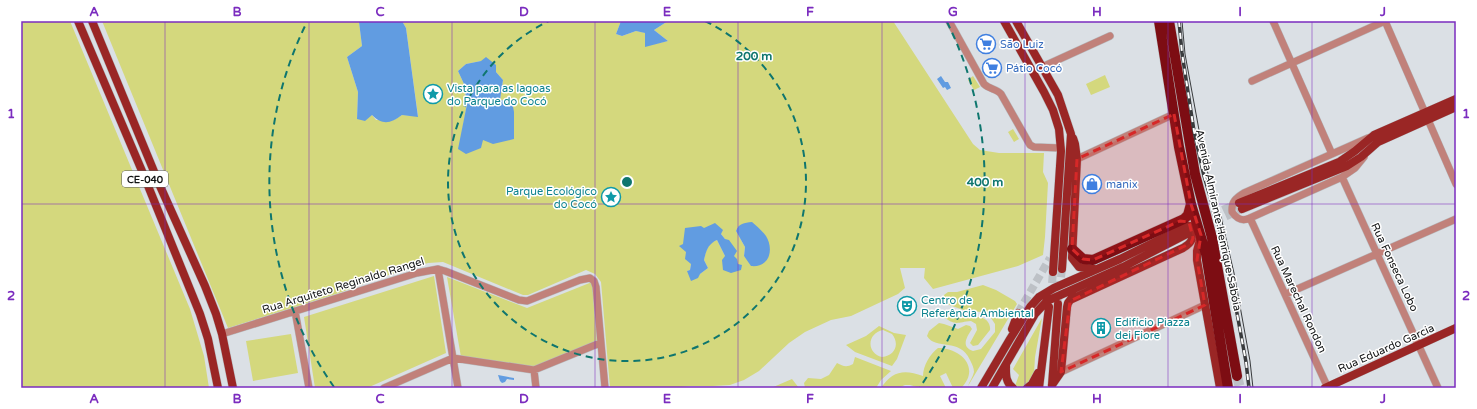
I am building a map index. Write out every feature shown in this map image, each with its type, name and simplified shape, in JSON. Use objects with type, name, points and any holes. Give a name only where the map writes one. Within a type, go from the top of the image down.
[{"type":"highway","name":"Avenida Almirante Henrique Sabóia","points":[[1159,21],[1179,148],[1190,204],[1206,254],[1228,388]]},
{"type":"highway","name":"Avenida Almirante Henrique Sabóia","points":[[1169,21],[1195,174],[1212,238],[1237,376]]},
{"type":"highway","points":[[1072,249],[1083,259],[1093,260],[1184,227],[1184,219],[1188,215],[1190,204]]},
{"type":"main road","name":"CE-040","points":[[78,21],[142,171],[200,314],[208,339],[218,388]]},
{"type":"main road","name":"CE-040","points":[[92,21],[166,200],[205,286],[222,334],[233,388]]},
{"type":"main road","points":[[1004,21],[1053,110],[1059,129],[1061,148],[1053,272]]},
{"type":"main road","points":[[1016,21],[1058,95],[1075,144],[1077,159],[1072,260],[1080,267],[1099,268]]},
{"type":"main road","points":[[1456,99],[1426,116],[1382,140],[1347,166],[1241,206],[1338,162],[1355,151],[1374,135],[1426,116],[1456,107]]},
{"type":"main road","points":[[1062,269],[1071,134]]},
{"type":"main road","points":[[142,171],[150,181],[158,197],[162,201],[166,200]]},
{"type":"main road","points":[[165,227],[167,223],[174,226],[186,245]]},
{"type":"main road","points":[[981,388],[1030,307],[1039,297],[1054,288],[1099,268],[1189,224],[1193,236],[1191,243],[1072,299]]},
{"type":"main road","points":[[992,388],[1035,314],[1047,301],[1123,267],[1184,227]]},
{"type":"main road","name":"Avenida Almirante Henrique Sabóia","points":[[1201,235],[1197,251],[1220,388]]},
{"type":"main road","points":[[1050,258],[1054,247]]},
{"type":"main road","points":[[1183,248],[1191,247],[1197,251]]},
{"type":"main road","points":[[1095,279],[1134,270]]},
{"type":"main road","points":[[1052,386],[1061,372],[1067,306],[1084,284]]},
{"type":"main road","points":[[1052,386],[1058,304]]},
{"type":"main road","points":[[1039,388],[1049,307]]},
{"type":"main road","points":[[1010,339],[1013,324],[1018,313]]},
{"type":"main road","name":"Rua Eduardo Garcia","points":[[1326,388],[1456,328]]},
{"type":"main road","points":[[1028,388],[1038,375],[1043,357]]},
{"type":"main road","points":[[1006,365],[1006,380],[1012,388]]},
{"type":"street","points":[[949,21],[984,84],[1001,94],[1030,145],[1034,147],[1061,148]]},
{"type":"street","points":[[1273,21],[1332,154]]},
{"type":"street","points":[[1252,81],[1385,21],[1456,184]]},
{"type":"street","points":[[1042,67],[1110,36]]},
{"type":"street","points":[[1077,159],[1174,114]]},
{"type":"street","points":[[1372,148],[1355,168],[1342,177],[1250,218],[1242,220],[1234,216],[1232,208],[1235,198],[1374,135]]},
{"type":"street","name":"Rua Fonseca Lobo","points":[[1342,177],[1438,388]]},
{"type":"street","name":"Rua Marechal Rondon","points":[[1250,218],[1286,294],[1326,388]]},
{"type":"street","points":[[1286,294],[1456,219]]},
{"type":"street","points":[[438,269],[458,388]]},
{"type":"street","name":"Rua Arquiteto Reginaldo Rangel","points":[[222,334],[417,273],[438,269],[519,300],[527,301],[580,280],[590,278],[596,284],[604,388]]},
{"type":"street","points":[[1061,372],[1205,305]]},
{"type":"street","points":[[296,311],[309,388]]},
{"type":"street","points":[[384,388],[452,358],[534,370],[600,343]]},
{"type":"street","points":[[534,370],[536,388]]},
{"type":"highlighted area","points":[[1174,114],[1191,204],[1201,235],[1197,260],[1205,305],[1061,372],[1070,301],[1191,243],[1193,238],[1189,222],[1180,221],[1093,260],[1083,259],[1072,249],[1077,159]]},
{"type":"green space","points":[[21,21],[70,21],[190,309],[204,356],[209,388],[21,388]]},
{"type":"green space","name":"Parque Ecológico do Cocó","points":[[102,21],[360,21],[362,46],[347,57],[358,92],[357,119],[372,115],[376,120],[394,120],[402,115],[418,116],[406,28],[402,21],[621,21],[616,34],[622,36],[636,31],[646,33],[645,46],[668,41],[654,30],[668,21],[893,21],[973,144],[980,150],[999,153],[1044,153],[1043,172],[1048,183],[1043,255],[1018,266],[933,289],[924,278],[925,268],[900,268],[905,288],[898,294],[851,316],[831,320],[805,332],[789,343],[759,371],[744,380],[730,385],[673,388],[610,388],[601,282],[595,274],[586,270],[528,295],[523,295],[443,262],[428,263],[228,328]],"holes":[[[481,61],[496,72],[503,80],[500,100],[482,140],[459,149],[467,104],[464,84],[458,71],[466,64]],[[738,227],[757,266],[744,256],[745,247],[736,231]],[[721,234],[738,264],[725,256],[717,240],[711,243],[706,250],[704,260],[708,268],[700,274],[687,271],[690,270],[691,264],[683,244]]]},
{"type":"green space","points":[[1105,75],[1110,87],[1091,95],[1086,84]]},
{"type":"green space","points":[[973,76],[980,87],[974,90],[968,80]]},
{"type":"green space","points":[[1013,129],[1019,139],[1014,142],[1008,132]]},
{"type":"green space","points":[[434,276],[446,353],[367,388],[315,388],[304,317]]},
{"type":"green space","points":[[447,277],[527,308],[592,282],[597,341],[533,368],[461,357]]},
{"type":"green space","points":[[983,285],[996,290],[1015,301],[1017,304],[968,386],[974,370],[966,353],[954,346],[936,343],[927,336],[929,331],[939,323],[958,329],[966,325],[970,326],[972,329],[966,342],[967,347],[973,351],[981,349],[995,332],[995,324],[991,318],[982,312],[966,311],[944,303],[942,299],[948,292],[957,292]]},
{"type":"green space","points":[[950,311],[970,318],[983,318],[987,321],[990,330],[978,345],[973,346],[970,343],[977,330],[976,324],[971,321],[957,323],[952,322],[945,318],[945,314]]},
{"type":"green space","points":[[1042,318],[1035,357],[1034,374],[1027,386],[1022,388],[1015,386],[1019,375],[1013,369]]},
{"type":"green space","points":[[879,326],[894,333],[906,335],[897,359],[892,366],[855,352],[846,345],[866,336]],"holes":[[[883,330],[892,334],[896,342],[893,352],[882,357],[873,352],[870,343],[874,335]]]},
{"type":"green space","points":[[291,334],[298,373],[253,381],[246,341]]},
{"type":"green space","points":[[938,348],[954,351],[966,360],[969,367],[969,373],[967,381],[961,388],[953,388],[946,373],[940,376],[946,388],[920,388],[905,385],[898,388],[881,388],[885,382],[899,373],[904,372],[923,376],[924,368],[928,360]]},
{"type":"green space","points":[[855,357],[891,371],[881,380],[876,388],[805,388],[804,383],[808,378],[821,379],[829,375],[837,363],[845,366],[853,364]]},
{"type":"green space","points":[[792,379],[799,388],[771,388]]},
{"type":"water","points":[[360,21],[402,21],[406,28],[418,117],[402,115],[387,122],[380,121],[372,115],[365,121],[357,119],[358,92],[347,57],[362,46]]},
{"type":"water","points":[[621,21],[668,21],[654,30],[668,41],[645,47],[645,33],[636,31],[622,36],[616,34]]},
{"type":"water","points":[[486,57],[496,65],[496,72],[503,80],[500,100],[512,101],[514,112],[514,139],[493,144],[483,140],[481,148],[466,154],[458,149],[467,104],[464,84],[458,71],[466,64],[481,61]]},
{"type":"water","points":[[941,76],[945,82],[948,82],[951,88],[947,90],[945,87],[943,88],[937,79]]},
{"type":"water","points":[[752,222],[766,236],[770,246],[769,257],[762,264],[757,266],[751,266],[744,256],[745,247],[736,231],[740,225]]},
{"type":"water","points":[[715,223],[723,230],[721,234],[725,239],[729,240],[737,251],[734,256],[737,259],[738,264],[742,265],[741,270],[731,273],[723,270],[722,260],[725,256],[717,240],[709,246],[704,260],[708,268],[700,274],[698,278],[691,281],[687,271],[690,270],[691,264],[685,259],[686,252],[679,246],[683,244],[685,228],[701,226],[704,228]]},
{"type":"water","points":[[498,375],[514,378],[514,380],[507,379],[502,383]]},
{"type":"tunnel","points":[[1201,220],[1238,203]]},
{"type":"tunnel","points":[[1193,231],[1242,209]]},
{"type":"tunnel","points":[[1018,313],[1050,258]]},
{"type":"tunnel","points":[[1058,301],[1062,269]]},
{"type":"tunnel","points":[[1051,295],[1053,272]]},
{"type":"tunnel","points":[[1237,376],[1240,388]]},
{"type":"tram line","points":[[1182,21],[1185,54],[1199,130],[1208,174],[1221,217],[1234,273],[1250,361],[1253,388]]},
{"type":"railway","points":[[1179,21],[1182,53],[1194,131],[1204,176],[1224,243],[1246,362],[1249,388]]},
{"type":"place","name":"São Luiz","points":[[986,44]]},
{"type":"place","name":"Pátio Cocó","points":[[992,68]]},
{"type":"place","name":"Vista para as lagoas do Parque do Cocó","points":[[433,94]]},
{"type":"place","name":"manix","points":[[1092,184]]},
{"type":"place","name":"Parque Ecológico do Cocó","points":[[611,197]]},
{"type":"place","name":"Centro de Referência Ambiental","points":[[907,306]]},
{"type":"place","name":"Edifício Piazza dei Fiore","points":[[1101,328]]}]
